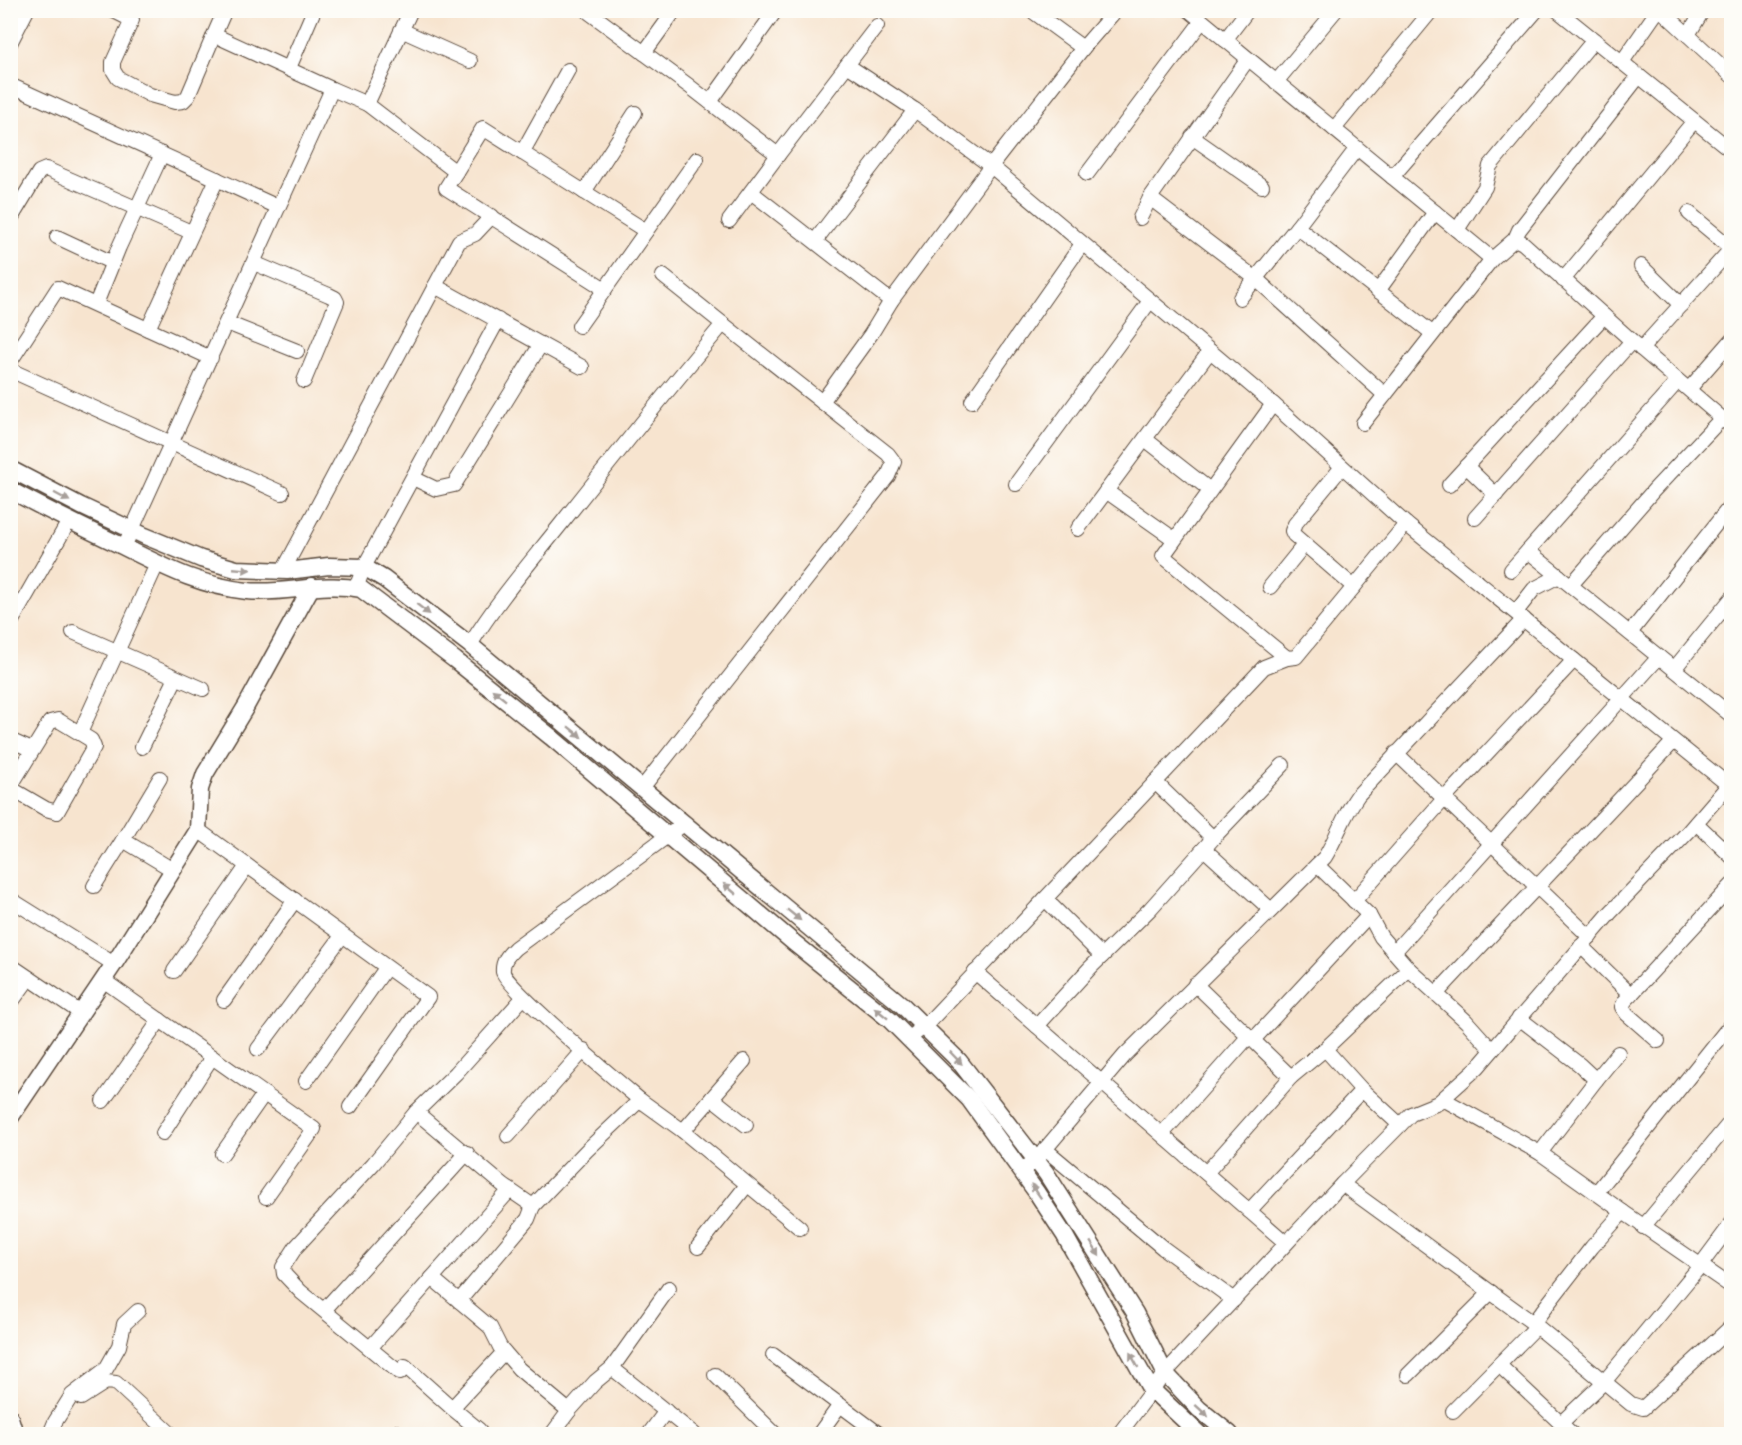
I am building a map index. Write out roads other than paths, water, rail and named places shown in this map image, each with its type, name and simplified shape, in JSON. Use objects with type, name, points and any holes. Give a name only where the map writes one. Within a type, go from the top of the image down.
[{"type":"street","points":[[10,43],[27,10]]},
{"type":"street","points":[[112,10],[134,15],[113,62],[113,70],[118,78],[150,95],[175,102],[183,101],[188,96],[225,10]]},
{"type":"street","points":[[289,68],[314,10]]},
{"type":"street","points":[[367,104],[411,10]]},
{"type":"street","points":[[586,10],[778,154]]},
{"type":"street","points":[[644,53],[675,10]]},
{"type":"street","points":[[710,102],[776,10]]},
{"type":"street","points":[[1031,10],[1083,48]]},
{"type":"street","points":[[822,402],[871,334],[891,301],[991,166],[1083,48],[1116,10]]},
{"type":"street","points":[[1188,10],[1492,259]]},
{"type":"street","points":[[1225,40],[1248,10]]},
{"type":"street","points":[[1276,82],[1335,10]]},
{"type":"street","points":[[1334,129],[1432,10]]},
{"type":"street","points":[[1392,177],[1537,10]]},
{"type":"street","points":[[1557,10],[1731,151]]},
{"type":"street","points":[[1622,62],[1660,10],[1688,34],[1701,49],[1729,67]]},
{"type":"street","points":[[1688,34],[1702,10]]},
{"type":"street","points":[[1087,174],[1202,21]]},
{"type":"street","points":[[729,221],[877,26]]},
{"type":"street","points":[[401,30],[470,61]]},
{"type":"street","points":[[214,35],[367,104],[456,172]]},
{"type":"street","points":[[1456,230],[1485,187],[1490,166],[1594,40]]},
{"type":"street","points":[[1140,218],[1150,198],[1248,59]]},
{"type":"street","points":[[847,65],[915,110],[991,166],[1273,404],[1406,525],[1673,742],[1730,785],[1585,941],[1478,1067],[1438,1103],[1411,1114],[1400,1125],[1165,1372],[1153,1392],[1119,1434]]},
{"type":"street","points":[[522,153],[568,70]]},
{"type":"street","points":[[1363,423],[1492,259],[1515,239],[1519,230],[1639,76]]},
{"type":"street","points":[[10,85],[278,207]]},
{"type":"street","points":[[124,547],[332,89]]},
{"type":"street","points":[[815,241],[915,110]]},
{"type":"street","points":[[584,192],[634,113]]},
{"type":"street","points":[[1563,280],[1694,121]]},
{"type":"street","points":[[605,289],[446,188],[483,128],[646,231]]},
{"type":"street","points":[[1192,137],[1262,186]]},
{"type":"street","points":[[1240,298],[1357,148]]},
{"type":"street","points":[[96,304],[162,154]]},
{"type":"street","points":[[579,326],[697,159]]},
{"type":"street","points":[[10,220],[39,171],[46,169],[191,232]]},
{"type":"street","points":[[148,329],[217,179]]},
{"type":"street","points":[[751,192],[891,301]]},
{"type":"street","points":[[1150,198],[1255,278],[1385,395]]},
{"type":"street","points":[[1378,291],[1435,212]]},
{"type":"street","points":[[1475,518],[1637,345],[1681,304],[1731,248],[1689,213]]},
{"type":"street","points":[[283,571],[459,241],[475,234],[492,216]]},
{"type":"street","points":[[1297,227],[1432,333]]},
{"type":"street","points":[[57,237],[113,263]]},
{"type":"street","points":[[1515,239],[1523,243],[1726,422],[1654,490],[1571,585]]},
{"type":"street","points":[[972,401],[1082,244]]},
{"type":"street","points":[[254,263],[335,298],[337,302],[304,381]]},
{"type":"street","points":[[1641,266],[1681,304]]},
{"type":"street","points":[[642,788],[888,476],[894,462],[888,454],[663,276]]},
{"type":"street","points":[[435,285],[582,367]]},
{"type":"street","points":[[10,362],[58,288],[211,358]]},
{"type":"street","points":[[1016,484],[1150,301]]},
{"type":"street","points":[[1449,485],[1604,316]]},
{"type":"street","points":[[356,588],[364,567],[498,320]]},
{"type":"street","points":[[227,323],[297,351]]},
{"type":"street","points":[[470,645],[483,624],[534,558],[631,435],[723,324]]},
{"type":"street","points":[[1511,570],[1683,385],[1731,340]]},
{"type":"street","points":[[413,478],[436,489],[454,485],[492,427],[541,344]]},
{"type":"street","points":[[1078,529],[1210,351]]},
{"type":"street","points":[[10,370],[282,493]]},
{"type":"street","points":[[1273,404],[1163,556],[1287,658]]},
{"type":"street","points":[[1145,439],[1210,490]]},
{"type":"street","points":[[1466,466],[1496,495]]},
{"type":"street","points":[[1342,467],[1293,527],[1294,535],[1304,545],[1354,586]]},
{"type":"street","points":[[10,469],[132,530],[201,559],[236,569],[283,571],[329,566],[364,567],[384,579],[470,645],[902,1005],[975,1079],[1041,1155],[1135,1313],[1165,1372],[1199,1409],[1230,1434]]},
{"type":"street","points":[[10,490],[157,564],[212,585],[249,591],[312,586],[344,586],[361,589],[472,674],[585,764],[666,836],[890,1020],[969,1099],[1065,1236],[1153,1392],[1199,1434]]},
{"type":"street","points":[[1106,491],[1174,539]]},
{"type":"street","points":[[1630,633],[1731,504]]},
{"type":"street","points":[[10,624],[69,521]]},
{"type":"street","points":[[908,1039],[924,1027],[1264,667],[1296,657],[1406,525]]},
{"type":"street","points":[[1270,587],[1304,545]]},
{"type":"street","points":[[1528,551],[1731,716]]},
{"type":"street","points":[[80,733],[157,564]]},
{"type":"street","points":[[1021,1171],[1041,1155],[1125,1055],[1325,857],[1350,807],[1520,616],[1534,589],[1559,576]]},
{"type":"street","points":[[10,1118],[114,964],[198,830],[200,789],[205,774],[245,708],[312,586]]},
{"type":"street","points":[[1674,669],[1731,598]]},
{"type":"street","points":[[73,632],[203,689]]},
{"type":"street","points":[[1394,952],[1659,657]]},
{"type":"street","points":[[1354,901],[1444,799],[1574,660]]},
{"type":"street","points":[[142,747],[176,678]]},
{"type":"street","points":[[54,720],[58,720],[91,740],[94,747],[59,811],[51,811],[10,788],[32,750],[45,727],[54,720]]},
{"type":"street","points":[[10,740],[32,750]]},
{"type":"street","points":[[1436,994],[1536,886],[1582,842],[1673,742]]},
{"type":"street","points":[[1396,753],[1536,886],[1631,994]]},
{"type":"street","points":[[1037,1026],[1102,956],[1150,909],[1283,765]]},
{"type":"street","points":[[94,886],[160,778]]},
{"type":"street","points":[[1155,782],[1271,910]]},
{"type":"street","points":[[685,823],[510,953],[504,963],[503,972],[506,979],[524,998],[640,1100],[683,1131],[800,1228]]},
{"type":"street","points":[[1696,823],[1731,857]]},
{"type":"street","points":[[198,830],[428,998],[350,1107]]},
{"type":"street","points":[[123,840],[173,870]]},
{"type":"street","points":[[1317,865],[1369,915],[1381,938],[1409,969],[1466,1021],[1492,1050]]},
{"type":"street","points":[[174,970],[247,866]]},
{"type":"street","points":[[1658,1041],[1627,1014],[1622,1007],[1625,1000],[1731,885]]},
{"type":"street","points":[[1045,898],[1102,956]]},
{"type":"street","points":[[10,899],[114,964]]},
{"type":"street","points":[[224,1000],[295,900]]},
{"type":"street","points":[[1162,1134],[1369,915]]},
{"type":"street","points":[[258,1049],[342,936]]},
{"type":"street","points":[[10,965],[81,1013]]},
{"type":"street","points":[[306,1081],[386,968]]},
{"type":"street","points":[[1206,1173],[1292,1077],[1325,1049],[1409,969]]},
{"type":"street","points":[[975,972],[1286,1243]]},
{"type":"street","points":[[10,1004],[29,978]]},
{"type":"street","points":[[103,980],[314,1129],[266,1197]]},
{"type":"street","points":[[1195,984],[1292,1077]]},
{"type":"street","points":[[480,1433],[405,1366],[400,1373],[302,1292],[284,1274],[282,1267],[286,1259],[373,1164],[416,1112],[524,998]]},
{"type":"street","points":[[1519,1018],[1596,1080]]},
{"type":"street","points":[[103,1101],[160,1020]]},
{"type":"street","points":[[1596,1193],[1731,1023]]},
{"type":"street","points":[[1325,1049],[1362,1090],[1400,1125]]},
{"type":"street","points":[[508,1136],[584,1050]]},
{"type":"street","points":[[1540,1153],[1618,1053]]},
{"type":"street","points":[[163,1133],[212,1057]]},
{"type":"street","points":[[683,1131],[744,1061]]},
{"type":"street","points":[[1250,1211],[1362,1090]]},
{"type":"street","points":[[222,1154],[264,1094]]},
{"type":"street","points":[[712,1098],[746,1125]]},
{"type":"street","points":[[1443,1099],[1540,1153],[1731,1287]]},
{"type":"street","points":[[459,1300],[528,1219],[532,1206],[640,1100]]},
{"type":"street","points":[[416,1112],[532,1206]]},
{"type":"street","points":[[1643,1227],[1731,1120]]},
{"type":"street","points":[[324,1310],[467,1153]]},
{"type":"street","points":[[1041,1155],[1234,1300]]},
{"type":"street","points":[[698,1246],[747,1185]]},
{"type":"street","points":[[1342,1185],[1535,1325],[1630,1404],[1643,1408],[1731,1326]]},
{"type":"street","points":[[370,1348],[510,1190]]},
{"type":"street","points":[[1453,1411],[1535,1325],[1592,1247],[1623,1212]]},
{"type":"street","points":[[1561,1423],[1604,1382],[1700,1266],[1731,1223]]},
{"type":"street","points":[[432,1278],[490,1327],[504,1352],[519,1369],[569,1411]]},
{"type":"street","points":[[552,1434],[595,1382],[612,1368],[669,1288]]},
{"type":"street","points":[[1408,1375],[1491,1292]]},
{"type":"street","points":[[50,1434],[72,1395],[106,1369],[119,1346],[124,1324],[138,1311]]},
{"type":"street","points":[[452,1408],[504,1352]]},
{"type":"street","points":[[773,1355],[879,1434]]},
{"type":"street","points":[[1499,1365],[1572,1434]]},
{"type":"street","points":[[612,1368],[694,1434]]},
{"type":"street","points":[[715,1375],[776,1434]]},
{"type":"street","points":[[64,1408],[106,1382],[116,1383],[171,1434]]},
{"type":"street","points":[[819,1434],[840,1405]]},
{"type":"street","points":[[649,1434],[666,1411]]},
{"type":"street","points":[[10,1418],[15,1434]]}]
